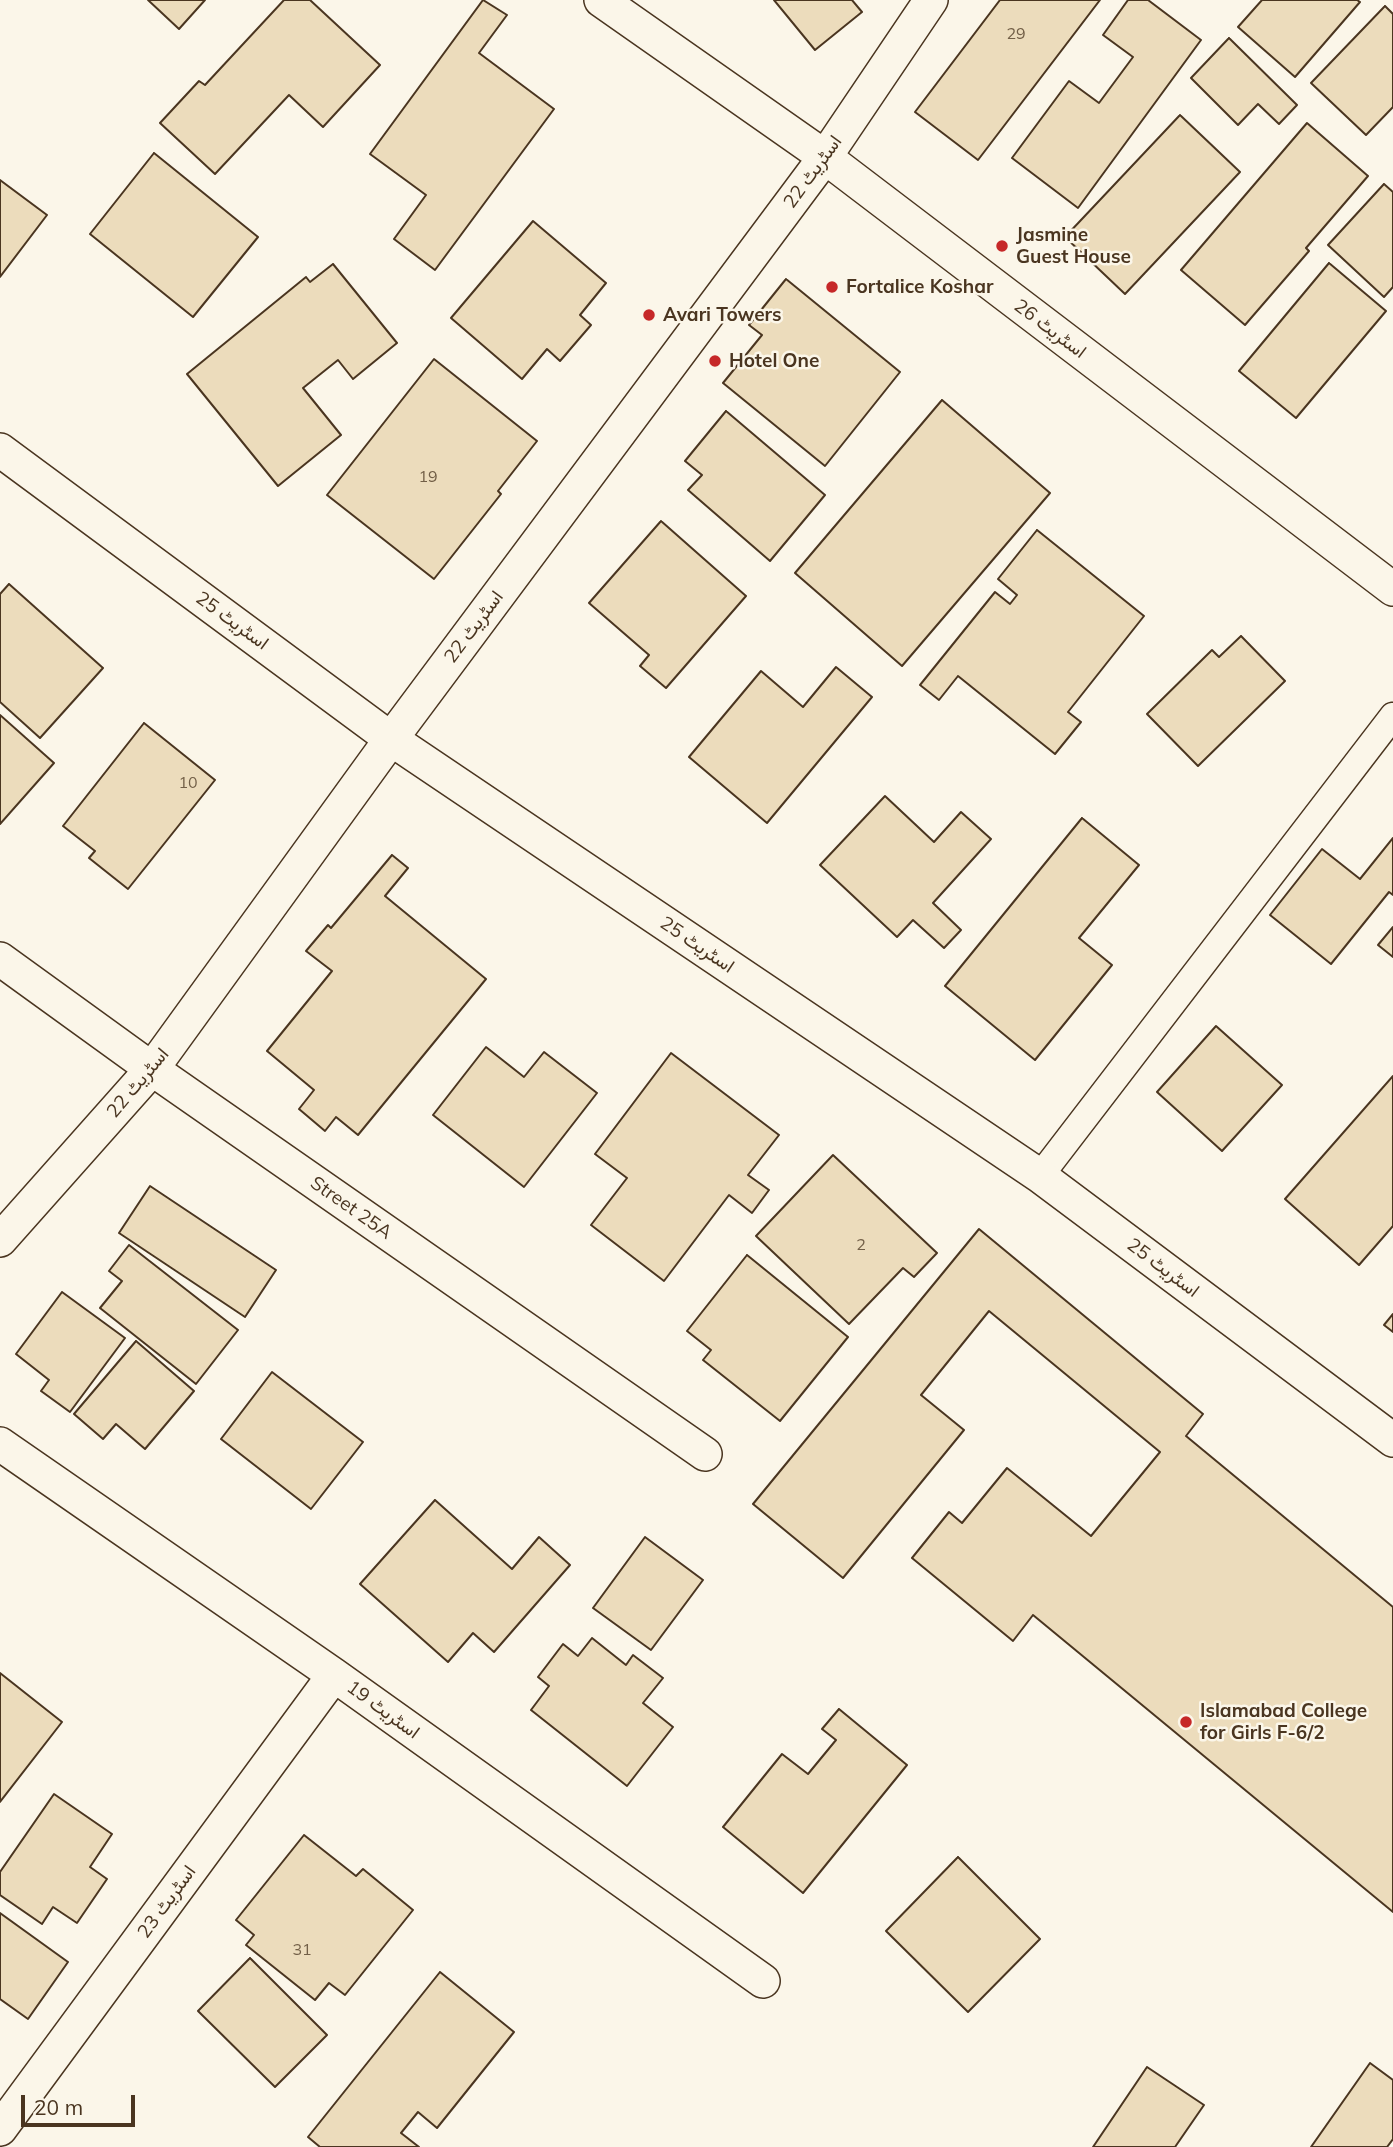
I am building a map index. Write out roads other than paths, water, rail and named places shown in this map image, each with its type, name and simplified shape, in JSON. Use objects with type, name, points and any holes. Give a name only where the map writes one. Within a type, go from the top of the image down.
[{"type":"street","name":"اسٹریٹ 26","points":[[601,0],[824,157],[1393,589]]},
{"type":"street","name":"اسٹریٹ 22","points":[[0,1240],[152,1069],[391,738],[824,157],[931,0]]},
{"type":"street","name":"اسٹریٹ 25","points":[[0,450],[391,738],[1040,1176],[1393,1440]]},
{"type":"street","points":[[1040,1176],[1393,716]]},
{"type":"street","name":"Street 25A","points":[[0,959],[152,1069],[705,1454]]},
{"type":"street","name":"اسٹریٹ 19","points":[[0,1444],[334,1675],[763,1981]]},
{"type":"street","name":"اسٹریٹ 23","points":[[0,2129],[334,1675]]},
{"type":"place","name":"Jasmine Guest House","points":[[1002,246]]},
{"type":"place","name":"Fortalice Koshar","points":[[832,287]]},
{"type":"place","name":"Avari Towers","points":[[649,315]]},
{"type":"place","name":"Hotel One","points":[[715,361]]},
{"type":"place","name":"Islamabad College for Girls F-6/2","points":[[1186,1722]]}]
